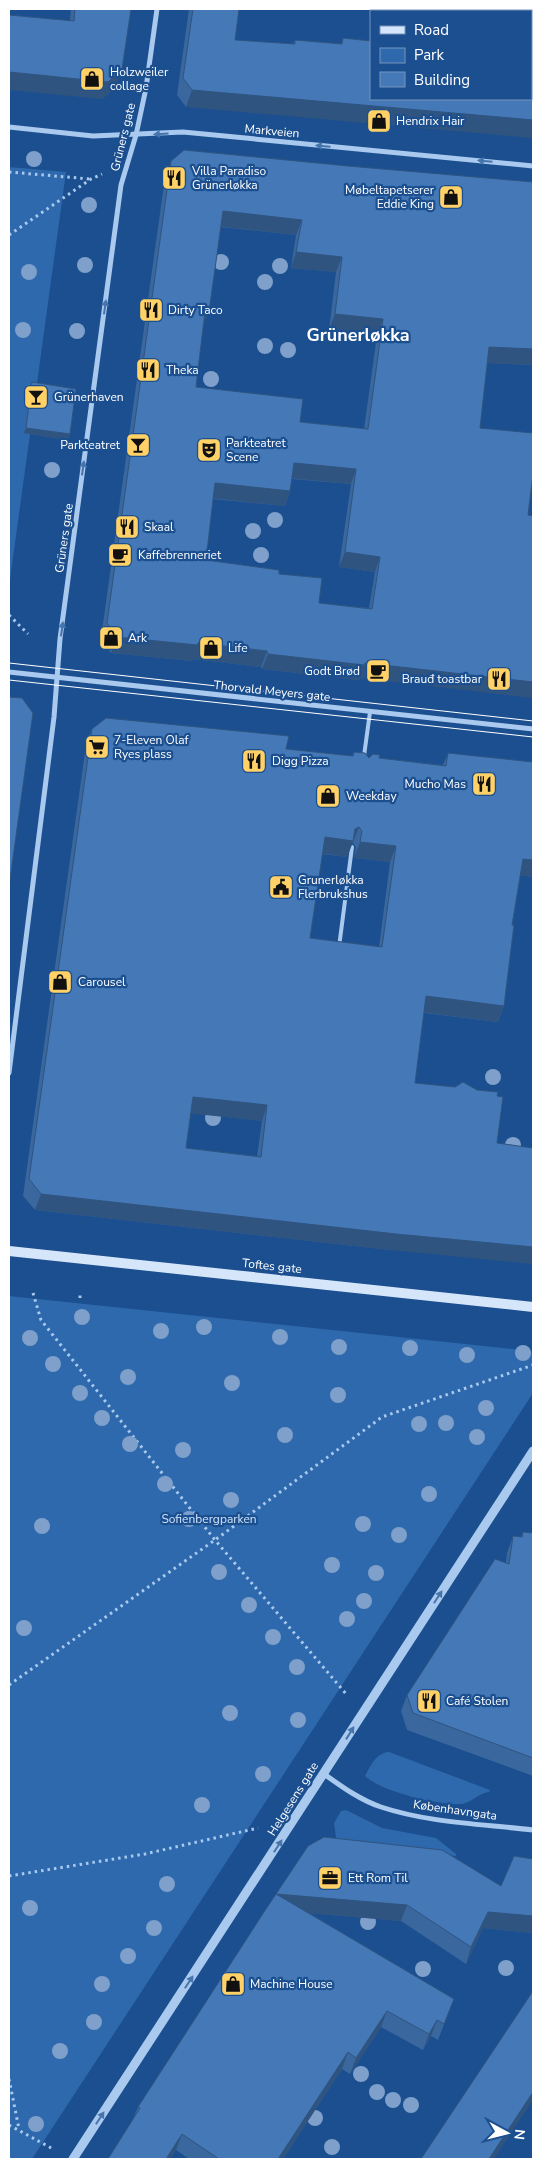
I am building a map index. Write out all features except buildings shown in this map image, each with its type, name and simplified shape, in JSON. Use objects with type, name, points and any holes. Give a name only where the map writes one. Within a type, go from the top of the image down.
[{"type":"main road","name":"Toftes gate","points":[[9,1250],[533,1307]]},
{"type":"street","name":"Grüners gate","points":[[9,1073],[54,717],[62,629],[121,185],[136,135],[146,88],[157,9]]},
{"type":"street","name":"Markveien","points":[[9,127],[93,136],[183,132],[533,166]]},
{"type":"street","name":"Thorvald Meyers gate","points":[[9,672],[533,729]]},
{"type":"street","name":"Helgesens gate","points":[[73,2159],[533,1452]]},
{"type":"street","name":"Københavngata","points":[[324,1774],[346,1789],[379,1806],[420,1817],[533,1830]]},
{"type":"lane","points":[[364,761],[370,712]]},
{"type":"lane","points":[[339,950],[352,848]]},
{"type":"path","points":[[9,172],[91,179]]},
{"type":"path","points":[[9,235],[91,179],[103,174]]},
{"type":"path","points":[[9,615],[28,634]]},
{"type":"path","points":[[33,1293],[41,1320],[215,1540],[346,1695]]},
{"type":"path","points":[[9,1685],[215,1540],[382,1417],[533,1365]]},
{"type":"path","points":[[9,1876],[145,1854],[258,1828]]},
{"type":"path","points":[[9,2079],[19,2129]]},
{"type":"path","points":[[9,2125],[53,2148]]},
{"type":"green space","points":[[9,167],[66,172],[9,587]]},
{"type":"green space","name":"Sofienbergparken","points":[[9,1296],[531,1351],[533,1355],[533,1393],[32,2159],[9,2159]]},
{"type":"green space","points":[[389,1752],[490,1790],[461,1804],[425,1800],[397,1792],[373,1782],[365,1776],[377,1757]]},
{"type":"green space","points":[[346,1810],[382,1828],[436,1838],[456,1856],[343,1843],[336,1838],[334,1823],[341,1811]]},
{"type":"tram line","points":[[9,663],[533,721]]},
{"type":"tram line","points":[[9,680],[533,737]]},
{"type":"place","name":"Holzweiler collage","points":[[92,79]]},
{"type":"place","name":"Hendrix Hair","points":[[379,121]]},
{"type":"place","name":"Villa Paradiso Grünerløkka","points":[[174,178]]},
{"type":"place","name":"Møbeltapetserer Eddie King","points":[[451,197]]},
{"type":"place","name":"Dirty Taco","points":[[151,310]]},
{"type":"place","name":"Theka","points":[[148,370]]},
{"type":"place","name":"Grünerhaven","points":[[36,397]]},
{"type":"place","name":"Parkteatret","points":[[138,445]]},
{"type":"place","name":"Parkteatret Scene","points":[[209,450]]},
{"type":"place","name":"Skaal","points":[[127,527]]},
{"type":"place","name":"Kaffebrenneriet","points":[[120,555]]},
{"type":"place","name":"Ark","points":[[111,638]]},
{"type":"place","name":"Life","points":[[211,648]]},
{"type":"place","name":"Godt Brød","points":[[378,671]]},
{"type":"place","name":"Brauđ toastbar","points":[[499,679]]},
{"type":"place","name":"7-Eleven Olaf Ryes plass","points":[[97,747]]},
{"type":"place","name":"Digg Pizza","points":[[254,761]]},
{"type":"place","name":"Mucho Mas","points":[[484,784]]},
{"type":"place","name":"Weekday","points":[[328,796]]},
{"type":"place","name":"Grunerløkka Flerbrukshus","points":[[281,887]]},
{"type":"place","name":"Carousel","points":[[60,982]]},
{"type":"place","name":"Café Stolen","points":[[429,1701]]},
{"type":"place","name":"Ett Rom Til","points":[[330,1878]]},
{"type":"place","name":"Machine House","points":[[233,1984]]},
{"type":"district","name":"Grünerløkka","points":[[358,335]]}]
